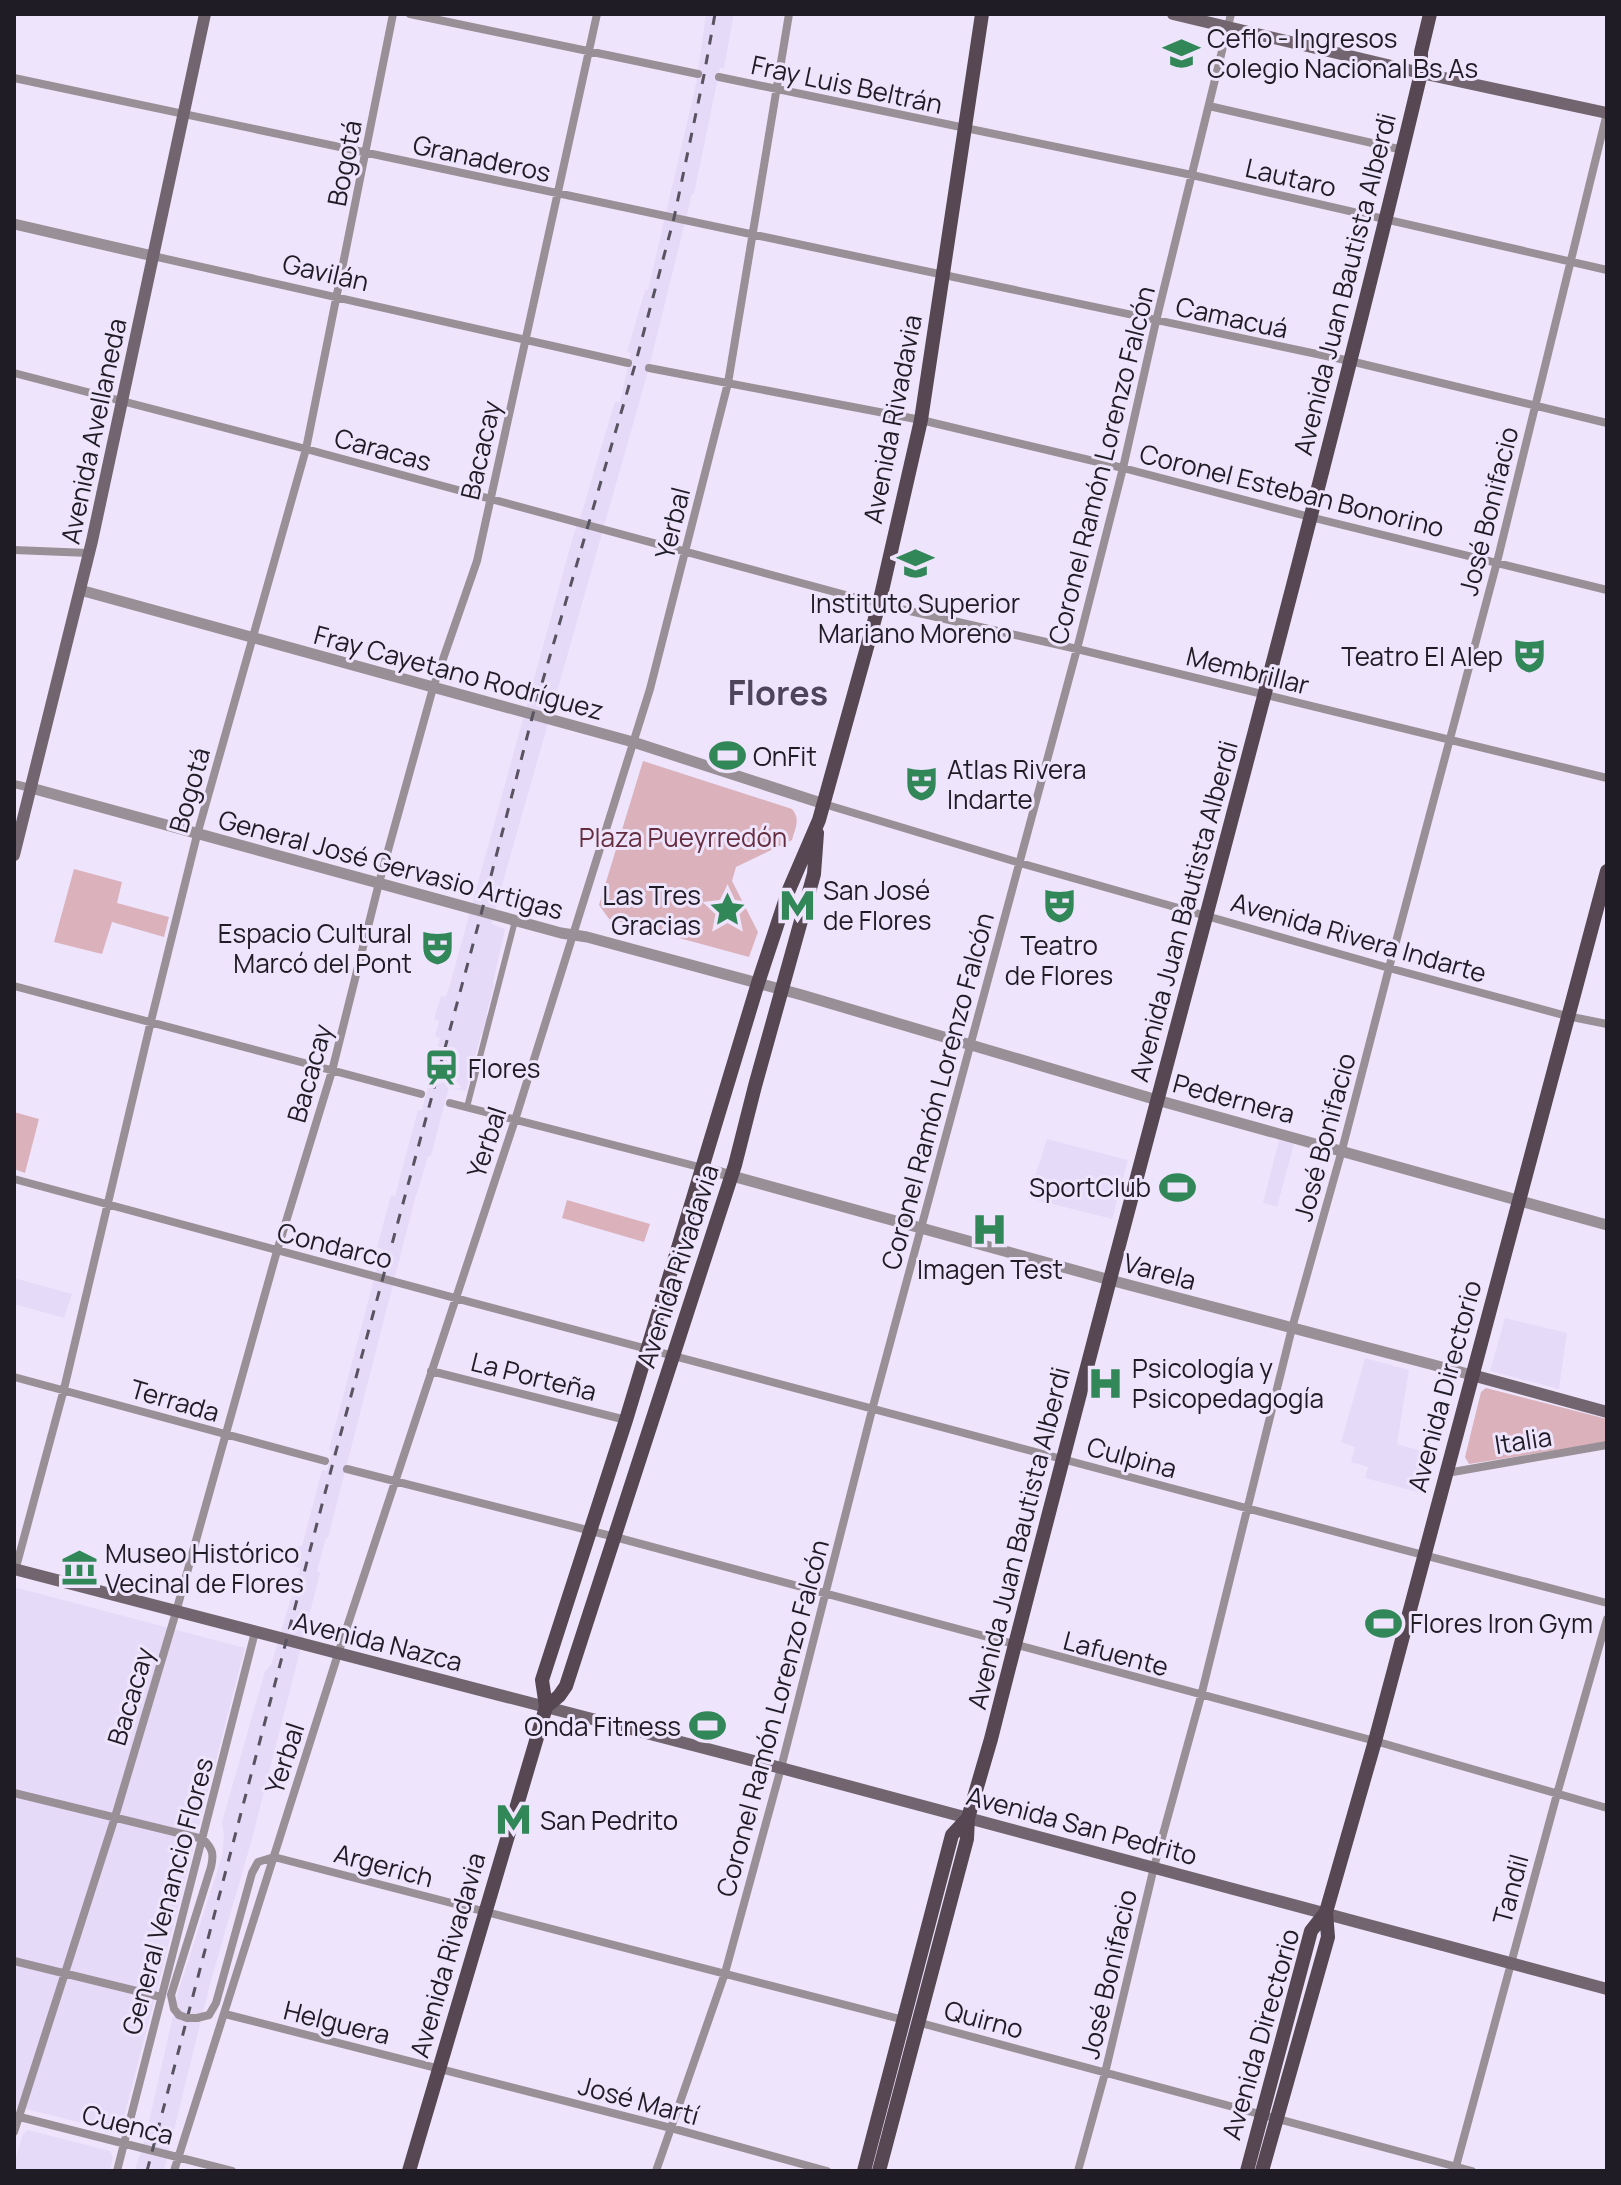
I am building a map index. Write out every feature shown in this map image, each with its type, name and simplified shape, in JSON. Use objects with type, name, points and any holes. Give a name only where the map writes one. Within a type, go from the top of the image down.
[{"type":"main road","name":"Avenida Avellaneda","points":[[14,855],[89,553],[205,14]]},
{"type":"main road","name":"Avenida Rivadavia","points":[[409,2171],[546,1707],[542,1680],[626,1420],[758,983],[793,878],[824,804],[879,604],[921,420],[982,14]]},
{"type":"main road","points":[[1176,14],[1229,20],[1421,73],[1607,113]]},
{"type":"main road","name":"Avenida Juan Bautista Alberdi","points":[[879,2171],[967,1839],[968,1818],[1265,696],[1387,219],[1421,73],[1421,52],[1430,14]]},
{"type":"main road","name":"Avenida Rivadavia","points":[[546,1707],[566,1686],[731,1177],[814,874],[817,826]]},
{"type":"main road","name":"Avenida Directorio","points":[[1247,2171],[1269,2116],[1328,1937],[1326,1912],[1375,1741],[1607,871]]},
{"type":"main road","name":"Varela","points":[[1472,1375],[1607,1412]]},
{"type":"main road","name":"Avenida Nazca","points":[[14,1571],[546,1707]]},
{"type":"main road","name":"Avenida San Pedrito","points":[[546,1707],[1607,1989]]},
{"type":"main road","name":"Avenida Juan Bautista Alberdi","points":[[864,2171],[952,1835],[968,1818]]},
{"type":"main road","name":"Avenida Directorio","points":[[1262,2171],[1269,2116]]},
{"type":"street","name":"Bogotá","points":[[14,1571],[64,1389],[197,835],[306,449],[393,14]]},
{"type":"street","points":[[410,14],[698,74]]},
{"type":"street","name":"Bacacay","points":[[14,2132],[16,2116],[115,1817],[176,1612],[277,1251],[332,1071],[379,883],[433,688],[477,561],[597,14]]},
{"type":"street","name":"Yerbal","points":[[174,2171],[394,1481],[515,1120],[650,689],[728,383],[789,14]]},
{"type":"street","name":"Coronel Ramón Lorenzo Falcón","points":[[656,2171],[725,1973],[781,1768],[872,1410],[1077,649],[1229,20]]},
{"type":"street","name":"Fray Luis Beltrán","points":[[719,77],[965,129]]},
{"type":"street","name":"Granaderos","points":[[14,78],[943,275]]},
{"type":"street","points":[[1209,106],[1403,150]]},
{"type":"street","name":"José Bonifacio","points":[[1078,2171],[1292,1328],[1497,562],[1607,113]]},
{"type":"street","name":"Lautaro","points":[[965,129],[1192,175],[1607,270]]},
{"type":"street","name":"Gavilán","points":[[14,224],[628,363]]},
{"type":"street","name":"Camacuá","points":[[943,275],[1350,361],[1607,423]]},
{"type":"street","points":[[649,368],[921,420]]},
{"type":"street","name":"Caracas","points":[[14,373],[879,604]]},
{"type":"street","name":"Coronel Esteban Bonorino","points":[[921,420],[1607,590]]},
{"type":"street","points":[[14,550],[89,553]]},
{"type":"street","name":"Fray Cayetano Rodríguez","points":[[80,590],[633,742],[824,804]]},
{"type":"street","name":"Membrillar","points":[[879,604],[1451,738],[1607,778]]},
{"type":"street","name":"General José Gervasio Artigas","points":[[14,784],[561,933],[587,937],[758,983]]},
{"type":"street","name":"Avenida Rivera Indarte","points":[[824,804],[1389,968],[1607,1024]]},
{"type":"street","points":[[467,1107],[515,919]]},
{"type":"street","name":"Pedernera","points":[[758,983],[1157,1100],[1607,1225]]},
{"type":"street","points":[[14,986],[421,1094]]},
{"type":"street","points":[[450,1103],[703,1168]]},
{"type":"street","name":"Varela","points":[[703,1168],[1472,1375]]},
{"type":"street","name":"Condarco","points":[[14,1179],[647,1350]]},
{"type":"street","name":"Culpina","points":[[647,1350],[1607,1603]]},
{"type":"street","name":"La Porteña","points":[[431,1371],[626,1420]]},
{"type":"street","name":"Terrada","points":[[14,1377],[325,1461]]},
{"type":"street","name":"Italia","points":[[1446,1473],[1607,1445]]},
{"type":"street","points":[[347,1469],[590,1531]]},
{"type":"street","name":"Lafuente","points":[[590,1531],[1375,1741],[1607,1808]]},
{"type":"street","name":"Tandil","points":[[1456,2169],[1607,1619]]},
{"type":"street","name":"General Venancio Flores","points":[[117,2171],[255,1632]]},
{"type":"street","points":[[14,1793],[203,1839],[211,1847],[213,1860],[171,1995],[174,2009],[187,2018],[209,2015],[216,2003],[252,1873],[258,1862],[274,1857]]},
{"type":"street","name":"Argerich","points":[[274,1857],[485,1911]]},
{"type":"street","name":"Quirno","points":[[485,1911],[920,2023],[1472,2171]]},
{"type":"street","points":[[14,1961],[161,1997]]},
{"type":"street","name":"Helguera","points":[[225,2014],[439,2069]]},
{"type":"street","name":"José Martí","points":[[439,2069],[827,2171]]},
{"type":"street","name":"Cuenca","points":[[16,2116],[232,2171]]},
{"type":"shaded area","points":[[706,14],[734,14],[724,68],[720,68],[694,194],[649,368],[497,903],[492,924],[505,929],[486,1015],[489,1016],[466,1091],[449,1087],[431,1156],[428,1156],[416,1195],[164,2171],[136,2171],[179,1989],[222,1856],[222,1822],[265,1671],[271,1665],[300,1568],[294,1566],[299,1546],[302,1546],[322,1470],[327,1471],[332,1451],[329,1449],[382,1249],[377,1247],[391,1195],[395,1196],[418,1110],[422,1110],[440,1038],[435,1036],[439,1021],[434,1019],[441,996],[445,997],[449,988],[574,533],[615,401],[620,402],[631,353],[627,352],[645,290],[648,290],[696,84]]},
{"type":"shaded area","points":[[1047,1139],[1128,1160],[1112,1219],[1028,1198]]},
{"type":"shaded area","points":[[1279,1140],[1294,1144],[1277,1207],[1263,1203]]},
{"type":"shaded area","points":[[14,1278],[72,1294],[64,1318],[14,1304]]},
{"type":"shaded area","points":[[1505,1318],[1567,1333],[1559,1389],[1490,1371]]},
{"type":"shaded area","points":[[1365,1358],[1409,1370],[1397,1444],[1432,1454],[1421,1493],[1365,1478],[1368,1467],[1351,1462],[1355,1447],[1341,1442]]},
{"type":"shaded area","points":[[14,1587],[245,1648],[118,2132],[14,2106]]},
{"type":"shaded area","points":[[28,2130],[110,2151],[113,2157],[110,2171],[14,2171],[23,2134]]},
{"type":"green space","name":"Plaza Pueyrredón","points":[[643,761],[792,809],[795,813],[792,840],[736,867],[732,881],[758,932],[749,957],[609,919],[599,905]]},
{"type":"green space","points":[[74,869],[122,882],[117,903],[169,917],[164,937],[112,922],[102,954],[54,942]]},
{"type":"green space","points":[[14,1112],[39,1119],[25,1173],[14,1169]]},
{"type":"green space","points":[[567,1200],[650,1224],[644,1242],[562,1218]]},
{"type":"green space","points":[[1486,1388],[1607,1419],[1607,1442],[1469,1464],[1465,1457],[1481,1392]]},
{"type":"railway","points":[[147,2171],[533,714],[635,365],[674,218],[715,14]]},
{"type":"place","name":"Ceflo - Ingresos Colegio Nacional Bs As","points":[[1181,53]]},
{"type":"place","name":"Instituto Superior Mariano Moreno","points":[[915,564]]},
{"type":"place","name":"Teatro El Alep","points":[[1529,656]]},
{"type":"place","name":"OnFit","points":[[727,756]]},
{"type":"place","name":"Atlas Rivera Indarte","points":[[921,784]]},
{"type":"place","name":"San José de Flores","points":[[797,905]]},
{"type":"place","name":"Teatro de Flores","points":[[1059,906]]},
{"type":"place","name":"Las Tres Gracias","points":[[727,910]]},
{"type":"place","name":"Espacio Cultural Marcó del Pont","points":[[438,948]]},
{"type":"place","name":"Flores","points":[[442,1068]]},
{"type":"place","name":"SportClub","points":[[1177,1187]]},
{"type":"place","name":"Imagen Test","points":[[990,1230]]},
{"type":"place","name":"Psicología y Psicopedagogía","points":[[1106,1383]]},
{"type":"place","name":"Museo Histórico Vecinal de Flores","points":[[79,1568]]},
{"type":"place","name":"Flores Iron Gym","points":[[1384,1623]]},
{"type":"place","name":"Onda Fitness","points":[[707,1726]]},
{"type":"place","name":"San Pedrito","points":[[514,1820]]},
{"type":"district","name":"Flores","points":[[778,692]]}]
